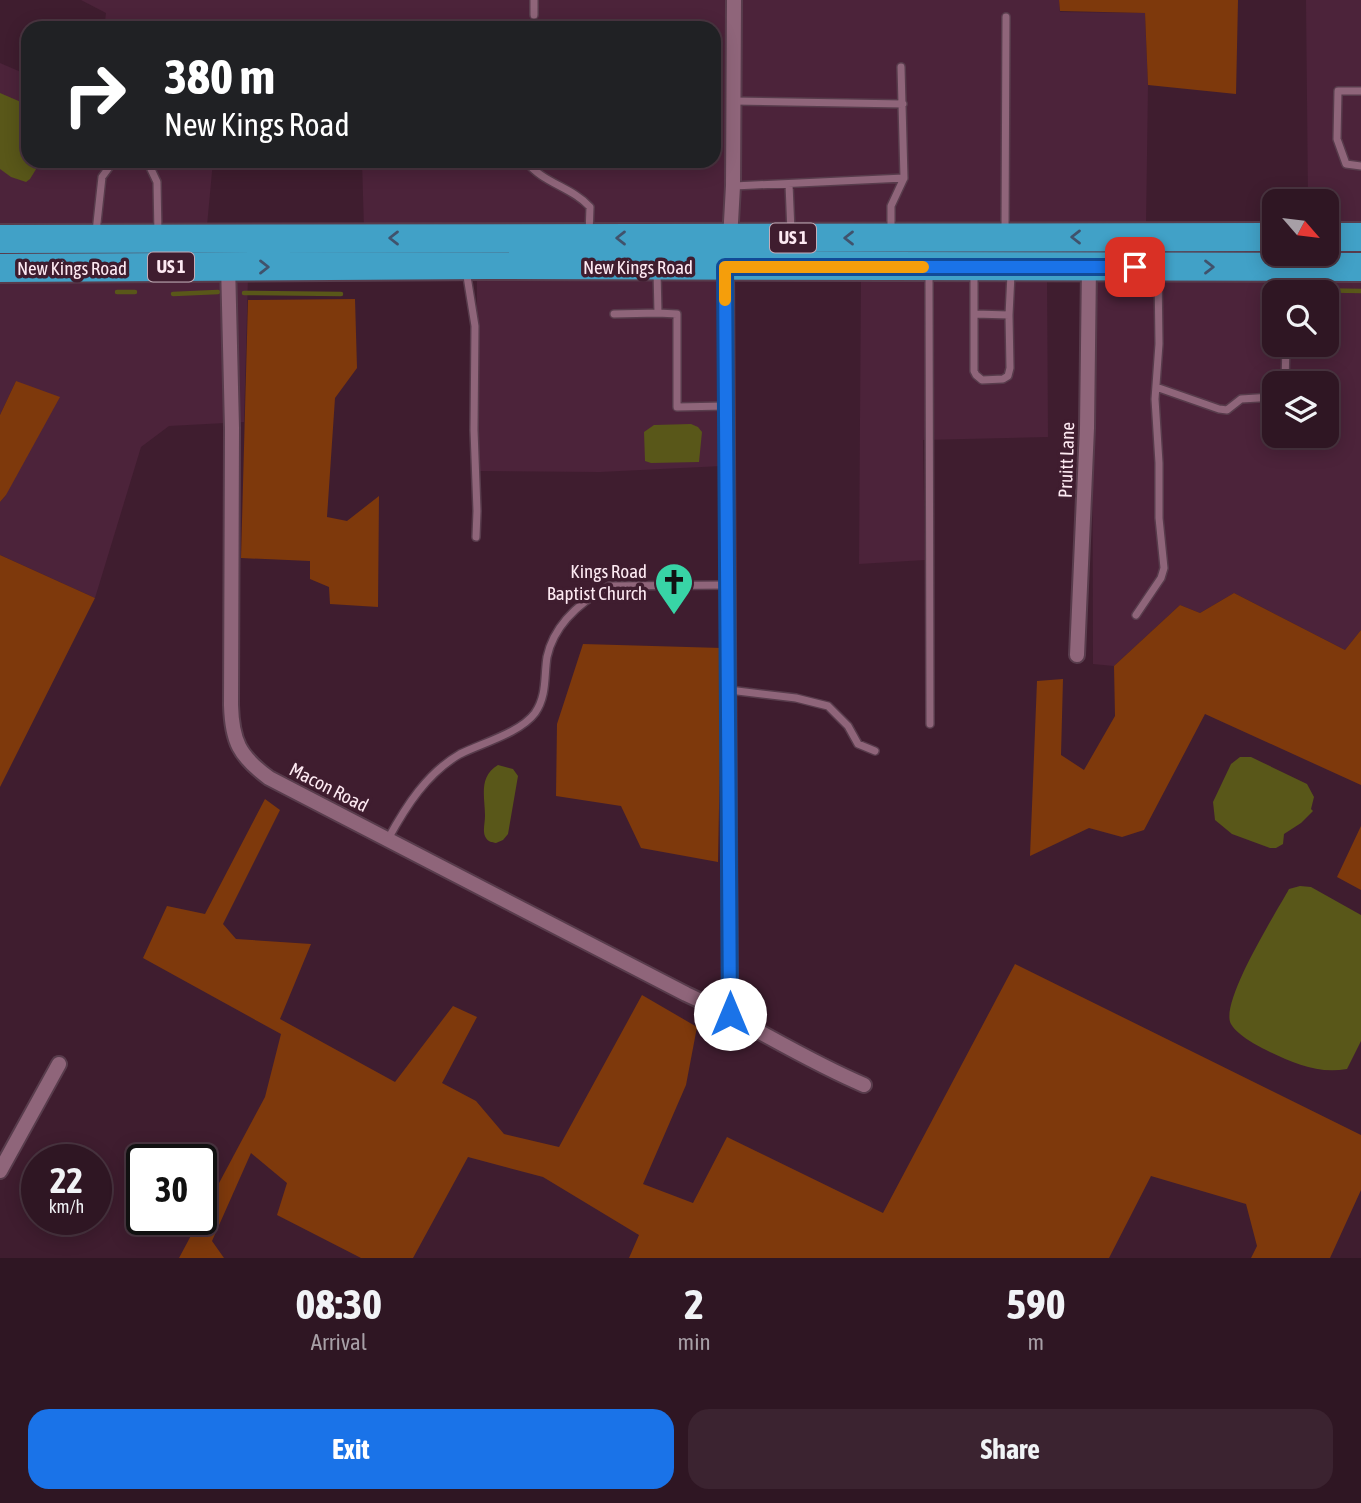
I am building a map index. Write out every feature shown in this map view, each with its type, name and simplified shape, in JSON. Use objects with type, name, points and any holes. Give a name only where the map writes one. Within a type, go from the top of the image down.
[{"type":"highway","name":"New Kings Road","points":[[0,239],[1005,237],[1243,252],[1288,280],[1361,267]]},
{"type":"highway","points":[[1339,237],[1361,237]]},
{"type":"highway","points":[[0,255],[46,254],[125,239]]},
{"type":"highway","name":"New Kings Road","points":[[0,268],[1158,267],[1243,252],[1262,243]]},
{"type":"street","points":[[730,1014],[725,267],[731,238],[733,186],[734,0]]},
{"type":"street","name":"Macon Road","points":[[228,239],[232,428],[231,705],[234,740],[240,751],[253,766],[269,778],[686,994],[730,1014],[820,1067],[864,1085]]},
{"type":"street","name":"Pruitt Lane","points":[[1077,655],[1087,428],[1088,266]]},
{"type":"street","points":[[0,1171],[60,1064]]},
{"type":"lane","points":[[534,0],[534,15]]},
{"type":"lane","points":[[1005,237],[1006,17]]},
{"type":"lane","points":[[890,237],[891,206],[904,178],[901,67]]},
{"type":"lane","points":[[1361,92],[1338,91],[1337,139],[1346,164],[1361,166]]},
{"type":"lane","points":[[734,101],[903,104]]},
{"type":"lane","points":[[96,239],[102,177],[109,168]]},
{"type":"lane","points":[[150,168],[157,182],[158,239]]},
{"type":"lane","points":[[534,168],[550,182],[582,198],[590,207],[589,238]]},
{"type":"lane","points":[[733,186],[904,178]]},
{"type":"lane","points":[[789,184],[791,238]]},
{"type":"lane","points":[[465,266],[475,326],[476,537]]},
{"type":"lane","points":[[657,267],[658,313]]},
{"type":"lane","points":[[929,267],[930,724]]},
{"type":"lane","points":[[974,267],[974,371],[982,380],[1003,379],[1008,376],[1011,267]]},
{"type":"lane","points":[[1136,615],[1161,578],[1164,568],[1158,518],[1158,267]]},
{"type":"lane","points":[[614,314],[677,314],[677,407],[725,406]]},
{"type":"lane","points":[[975,314],[1009,315]]},
{"type":"lane","points":[[1156,387],[1227,410],[1241,399],[1262,398]]},
{"type":"lane","points":[[388,839],[405,808],[440,769],[459,755],[526,723],[536,712],[541,700],[547,657],[553,640],[567,619],[589,599],[609,586],[728,585]]},
{"type":"lane","points":[[729,690],[796,698],[828,706],[848,726],[858,744],[875,751]]},
{"type":"shaded area","points":[[81,0],[1059,0],[1060,12],[1145,13],[1148,85],[1146,226],[364,230],[362,168],[721,168],[721,21],[105,21],[106,13]]},
{"type":"shaded area","points":[[1059,0],[1238,0],[1236,94],[1148,85],[1145,13],[1060,11]]},
{"type":"shaded area","points":[[1306,0],[1361,0],[1361,229],[1339,228],[1339,189],[1308,189]]},
{"type":"shaded area","points":[[0,63],[21,72],[21,168],[212,168],[207,226],[0,229]]},
{"type":"shaded area","points":[[0,93],[21,102],[21,168],[37,168],[26,182],[11,177],[0,169]]},
{"type":"shaded area","points":[[1092,272],[1361,273],[1361,630],[1345,650],[1234,593],[1200,613],[1180,605],[1114,666],[1093,664]]},
{"type":"shaded area","points":[[477,273],[719,276],[722,466],[600,472],[477,471]]},
{"type":"shaded area","points":[[861,275],[1047,275],[1048,437],[923,440],[925,560],[859,564]]},
{"type":"shaded area","points":[[0,277],[248,277],[244,422],[169,426],[141,447],[95,598],[0,555],[0,502],[6,495],[16,381],[0,415]]},
{"type":"shaded area","points":[[355,299],[357,368],[335,398],[327,517],[347,521],[379,496],[378,607],[330,604],[329,587],[310,579],[310,561],[241,558],[248,300]]},
{"type":"shaded area","points":[[16,381],[60,397],[0,502],[0,415]]},
{"type":"shaded area","points":[[691,424],[702,432],[699,462],[645,461],[644,432],[654,425]]},
{"type":"shaded area","points":[[0,555],[95,598],[0,787]]},
{"type":"shaded area","points":[[1234,593],[1345,650],[1361,630],[1361,785],[1205,714],[1144,830],[1122,837],[1089,828],[1030,856],[1037,681],[1063,679],[1061,755],[1084,770],[1115,716],[1114,666],[1180,605],[1200,613]]},
{"type":"shaded area","points":[[583,644],[722,648],[718,862],[641,848],[621,806],[556,796],[557,724]]},
{"type":"shaded area","points":[[1240,757],[1251,757],[1307,784],[1314,797],[1311,809],[1313,811],[1284,834],[1283,844],[1276,848],[1232,834],[1215,820],[1213,802],[1231,764]]},
{"type":"shaded area","points":[[498,765],[513,769],[518,776],[508,834],[496,843],[488,840],[484,833],[484,788],[488,775]]},
{"type":"shaded area","points":[[265,799],[280,810],[223,924],[236,939],[311,944],[280,1019],[395,1082],[453,1006],[477,1017],[442,1083],[476,1101],[504,1134],[559,1147],[642,995],[697,1027],[686,1085],[643,1184],[693,1203],[727,1137],[883,1213],[1015,964],[1361,1135],[1361,1190],[1330,1258],[1251,1258],[1257,1246],[1246,1204],[1151,1176],[1109,1258],[629,1258],[639,1235],[543,1177],[468,1157],[413,1258],[361,1258],[277,1215],[287,1183],[251,1153],[217,1230],[217,1187],[265,1097],[281,1034],[143,958],[167,906],[205,914]]},
{"type":"shaded area","points":[[1361,826],[1361,890],[1337,877]]},
{"type":"shaded area","points":[[1311,887],[1361,915],[1361,1041],[1347,1069],[1307,1067],[1265,1050],[1238,1033],[1231,1024],[1233,997],[1251,957],[1289,889]]},
{"type":"shaded area","points":[[191,1235],[215,1235],[212,1241],[224,1258],[179,1258]]},
{"type":"waterway","points":[[1339,291],[1361,291]]},
{"type":"waterway","points":[[117,292],[135,292]]},
{"type":"waterway","points":[[173,294],[218,292]]},
{"type":"waterway","points":[[244,293],[341,294]]},
{"type":"slow traffic","points":[[725,300],[725,267],[923,267]]},
{"type":"place","name":"Kings Road Baptist Church","points":[[674,616]]},
{"type":"route","points":[[730,1014],[725,267],[1135,267]]}]
